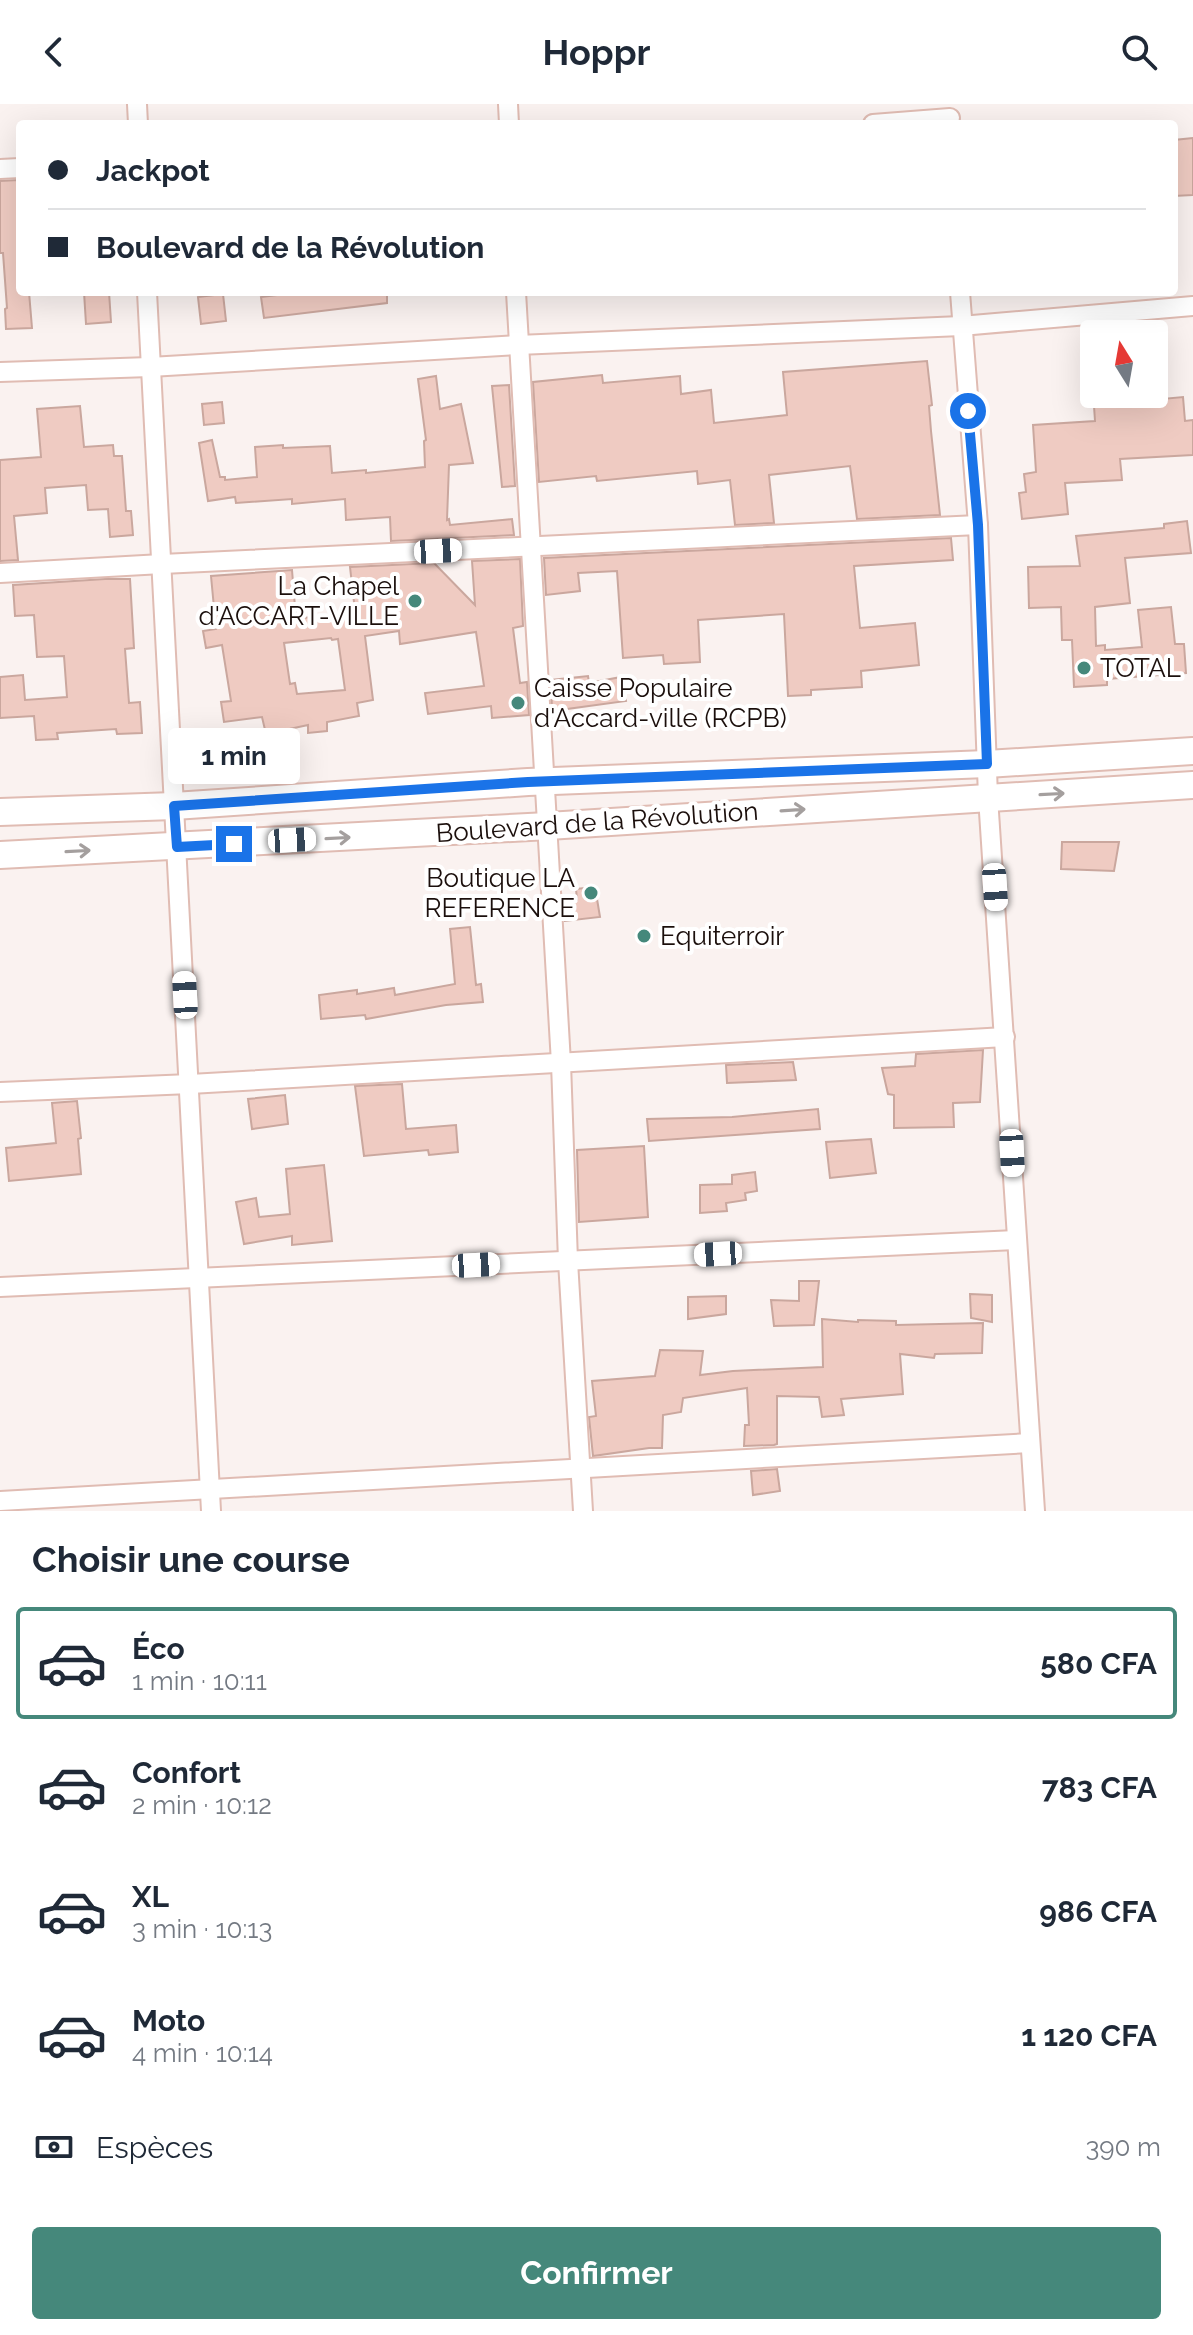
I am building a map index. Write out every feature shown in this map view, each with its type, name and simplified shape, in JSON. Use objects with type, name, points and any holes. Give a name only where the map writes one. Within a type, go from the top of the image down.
[{"type":"main road","name":"Boulevard de la Révolution","points":[[0,812],[174,806],[545,781],[987,764],[1193,751]]},
{"type":"main road","name":"Boulevard de la Révolution","points":[[0,855],[548,826],[1193,785]]},
{"type":"street","points":[[907,120],[950,115]]},
{"type":"street","points":[[147,296],[211,1511]]},
{"type":"street","points":[[516,296],[548,826],[583,1511]]},
{"type":"street","points":[[960,296],[978,525],[988,797],[1035,1511]]},
{"type":"street","points":[[0,372],[961,326],[1193,306]]},
{"type":"street","points":[[0,573],[978,525]]},
{"type":"street","points":[[0,1092],[1005,1037]]},
{"type":"street","points":[[0,1287],[1016,1240]]},
{"type":"street","points":[[0,1501],[1030,1443]]},
{"type":"building","points":[[1193,138],[1193,195],[1178,196],[1178,140]]},
{"type":"building","points":[[16,180],[16,296],[29,296],[32,328],[6,329],[3,253],[0,253],[0,181]]},
{"type":"building","points":[[84,296],[109,296],[111,322],[86,324]]},
{"type":"building","points":[[223,296],[226,321],[201,324],[198,297]]},
{"type":"building","points":[[387,296],[387,303],[264,318],[261,297]]},
{"type":"building","points":[[927,361],[940,515],[857,519],[850,466],[769,475],[774,523],[735,525],[730,480],[698,484],[697,471],[597,481],[596,476],[539,482],[533,382],[602,375],[603,383],[680,376],[681,394],[711,390],[714,423],[787,415],[783,372]]},
{"type":"building","points":[[436,376],[440,409],[461,404],[473,463],[449,465],[447,520],[450,525],[512,519],[514,535],[391,541],[390,517],[346,520],[345,499],[292,504],[292,499],[236,503],[235,497],[208,501],[199,443],[212,440],[220,477],[225,477],[225,480],[257,477],[255,447],[283,445],[283,448],[330,446],[332,473],[425,467],[426,440],[418,379]]},
{"type":"building","points":[[509,385],[515,486],[502,487],[492,386]]},
{"type":"building","points":[[1183,397],[1185,421],[1193,420],[1193,455],[1120,459],[1122,480],[1065,483],[1068,514],[1022,519],[1019,493],[1026,492],[1024,474],[1036,472],[1033,425],[1095,421],[1094,408],[1168,408],[1168,398]]},
{"type":"building","points":[[222,402],[224,423],[204,425],[202,404]]},
{"type":"building","points":[[80,406],[84,447],[113,445],[114,456],[122,456],[126,511],[131,511],[133,535],[110,537],[108,509],[88,510],[86,485],[45,488],[47,513],[14,516],[18,560],[0,561],[0,460],[41,457],[37,409]]},
{"type":"building","points":[[1187,521],[1191,553],[1125,558],[1130,603],[1095,607],[1096,646],[1105,645],[1105,650],[1142,647],[1138,610],[1171,607],[1175,644],[1184,644],[1186,673],[1107,679],[1107,685],[1074,687],[1072,640],[1062,640],[1061,607],[1029,608],[1028,567],[1080,566],[1076,536],[1164,528],[1164,524]]},
{"type":"building","points":[[951,538],[953,560],[854,566],[860,628],[915,623],[919,665],[861,671],[862,687],[811,690],[811,695],[788,696],[784,614],[698,620],[700,662],[664,664],[663,655],[623,658],[617,571],[578,573],[580,591],[546,595],[544,558]]},
{"type":"building","points":[[520,559],[523,626],[513,628],[520,683],[527,682],[529,715],[492,718],[491,706],[428,714],[425,693],[484,686],[476,632],[400,644],[399,631],[365,636],[373,700],[357,703],[359,716],[327,722],[327,731],[308,733],[308,725],[266,734],[262,717],[224,722],[221,702],[231,701],[222,645],[206,648],[203,631],[216,629],[211,576],[292,570],[296,619],[355,611],[350,567],[434,563],[475,605],[472,561]],"holes":[[[338,639],[345,690],[297,694],[295,683],[290,684],[284,643]]]},
{"type":"building","points":[[130,579],[134,648],[125,649],[129,703],[140,702],[142,733],[117,734],[116,729],[57,733],[58,739],[36,740],[34,716],[0,718],[0,677],[23,675],[25,700],[67,697],[64,656],[37,657],[34,615],[15,616],[13,585]]},
{"type":"building","points":[[588,676],[589,683],[621,677],[626,701],[552,711],[551,680]]},
{"type":"building","points":[[1062,842],[1119,842],[1114,871],[1061,869]]},
{"type":"building","points":[[595,887],[600,917],[565,921],[564,902],[577,900],[576,889]]},
{"type":"building","points":[[470,927],[476,985],[481,984],[483,1002],[366,1019],[365,1015],[321,1019],[319,995],[357,990],[357,994],[394,988],[395,995],[455,984],[450,929]]},
{"type":"building","points":[[983,1050],[980,1102],[953,1103],[954,1127],[894,1128],[894,1095],[888,1094],[882,1068],[915,1066],[916,1054]]},
{"type":"building","points":[[793,1062],[796,1080],[727,1083],[726,1065]]},
{"type":"building","points":[[402,1084],[406,1129],[456,1125],[458,1152],[429,1155],[428,1150],[364,1156],[355,1086]]},
{"type":"building","points":[[285,1095],[288,1124],[252,1129],[248,1099]]},
{"type":"building","points":[[77,1101],[81,1174],[9,1181],[6,1148],[56,1143],[52,1103]]},
{"type":"building","points":[[818,1109],[820,1129],[649,1141],[647,1119],[732,1117]]},
{"type":"building","points":[[871,1139],[876,1173],[830,1178],[826,1142]]},
{"type":"building","points":[[644,1146],[648,1217],[579,1222],[577,1150]]},
{"type":"building","points":[[324,1165],[332,1241],[292,1245],[292,1236],[244,1244],[236,1202],[256,1198],[259,1217],[290,1214],[286,1169]]},
{"type":"building","points":[[755,1172],[757,1191],[745,1193],[746,1200],[726,1203],[727,1211],[700,1213],[700,1185],[732,1184],[732,1175]]},
{"type":"building","points":[[799,1281],[819,1281],[814,1325],[774,1326],[771,1300],[799,1301]]},
{"type":"building","points":[[970,1294],[992,1295],[992,1322],[971,1318]]},
{"type":"building","points":[[726,1296],[726,1314],[688,1319],[688,1297]]},
{"type":"building","points":[[822,1319],[896,1321],[896,1325],[983,1323],[982,1353],[935,1354],[934,1358],[900,1354],[903,1394],[841,1399],[844,1415],[822,1417],[819,1397],[777,1396],[777,1444],[774,1445],[744,1446],[745,1425],[749,1425],[747,1388],[683,1398],[681,1412],[663,1415],[662,1448],[593,1456],[589,1417],[596,1416],[592,1381],[655,1376],[660,1350],[703,1351],[700,1375],[823,1367]]},
{"type":"building","points":[[777,1469],[780,1491],[753,1495],[751,1471]]},
{"type":"place","name":"La Chapel d'ACCART-VILLE","points":[[415,601]]},
{"type":"place","name":"TOTAL","points":[[1084,668]]},
{"type":"place","name":"Caisse Populaire d'Accard-ville (RCPB)","points":[[518,703]]},
{"type":"place","name":"Boutique LA REFERENCE","points":[[591,893]]},
{"type":"place","name":"Equiterroir","points":[[644,936]]},
{"type":"route","points":[[234,844],[177,847],[174,806],[528,782],[987,764],[978,525],[968,411]]}]
